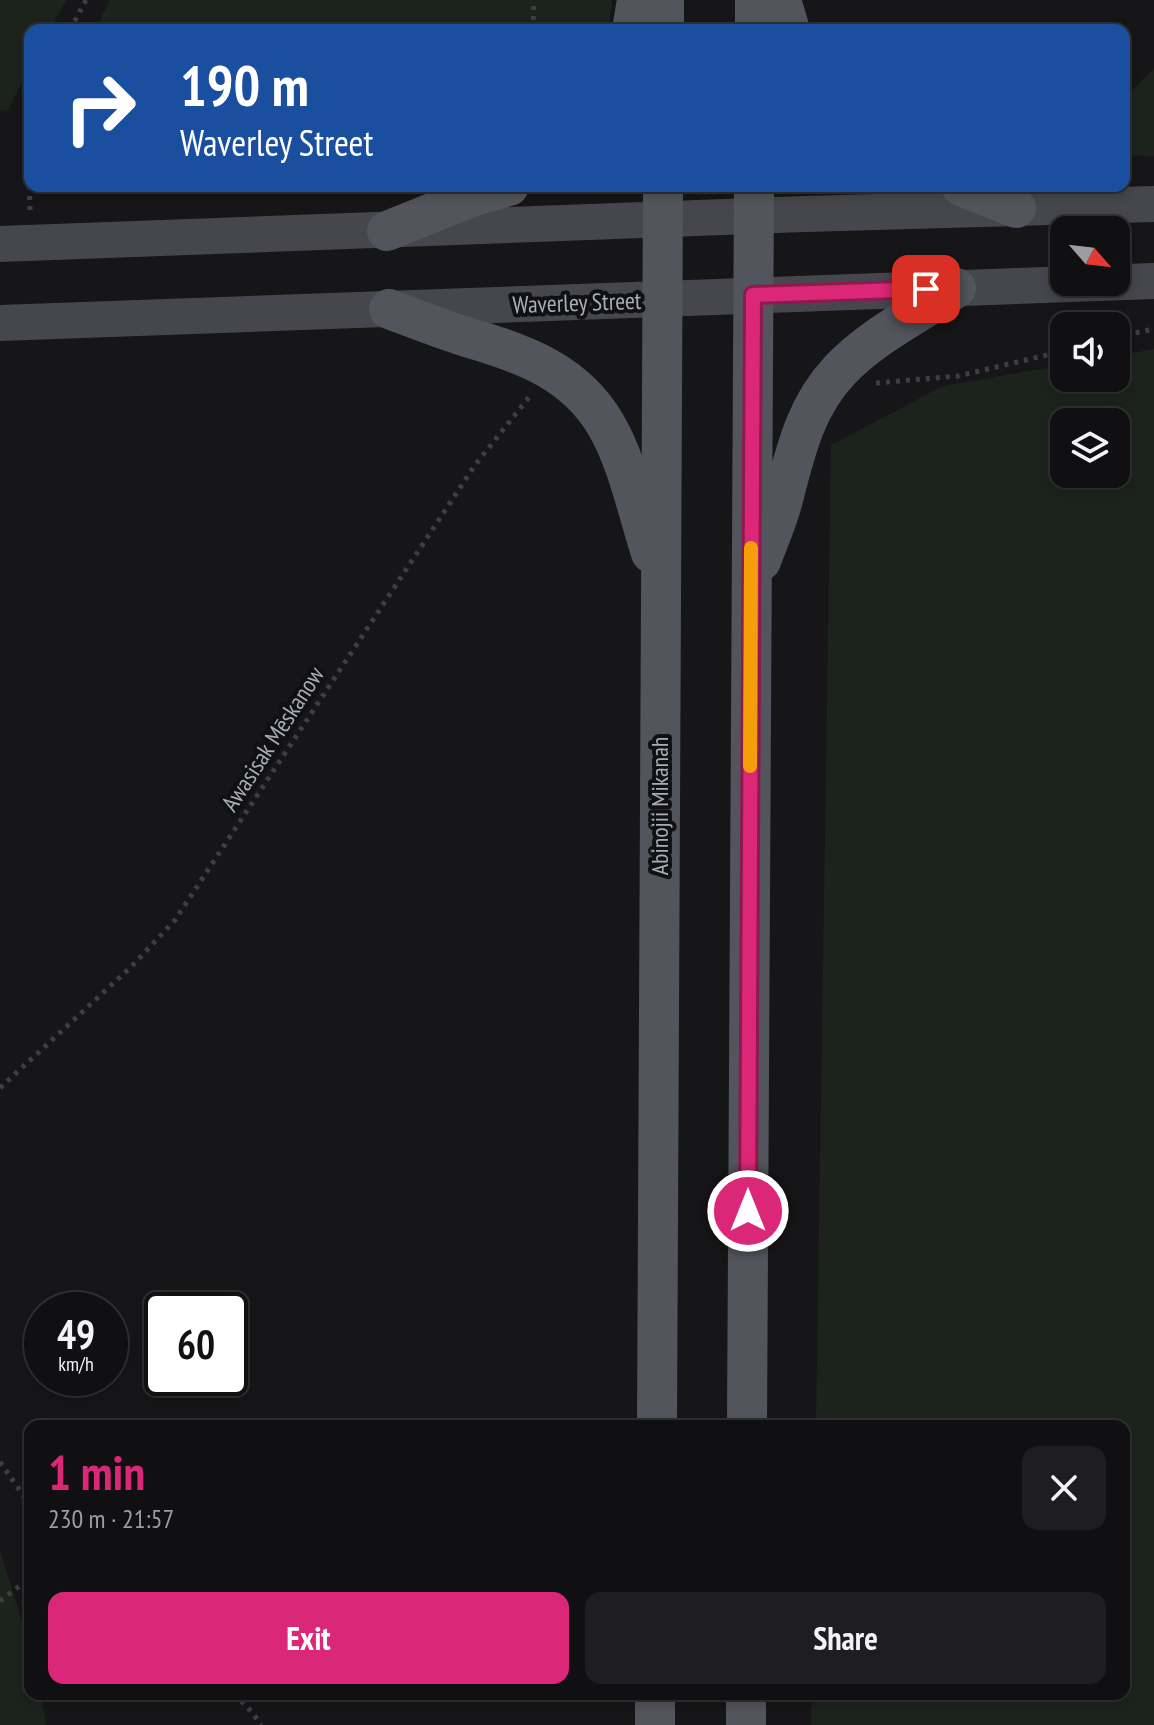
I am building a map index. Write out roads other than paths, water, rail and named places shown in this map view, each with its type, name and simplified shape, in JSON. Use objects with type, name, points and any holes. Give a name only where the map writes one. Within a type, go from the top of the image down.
[{"type":"main road","points":[[633,24],[637,0]]},
{"type":"main road","points":[[664,0],[664,24]]},
{"type":"main road","points":[[755,0],[755,24]]},
{"type":"main road","points":[[781,0],[788,24]]},
{"type":"main road","points":[[387,231],[488,192]]},
{"type":"main road","points":[[976,192],[1016,208]]},
{"type":"main road","points":[[15,244],[387,231],[663,203],[754,201],[1016,208],[1154,204]]},
{"type":"main road","points":[[747,1420],[754,201]]},
{"type":"main road","name":"Abinojii Mikanah","points":[[657,1420],[663,203]]},
{"type":"main road","name":"Waverley Street","points":[[0,323],[1154,281]]},
{"type":"main road","points":[[751,587],[782,503],[800,435],[823,391],[840,370],[869,345],[956,288]]},
{"type":"main road","points":[[389,309],[527,356],[579,391],[607,426],[619,452],[661,583]]},
{"type":"main road","points":[[655,1700],[655,1725]]},
{"type":"main road","points":[[746,1700],[746,1725]]}]
